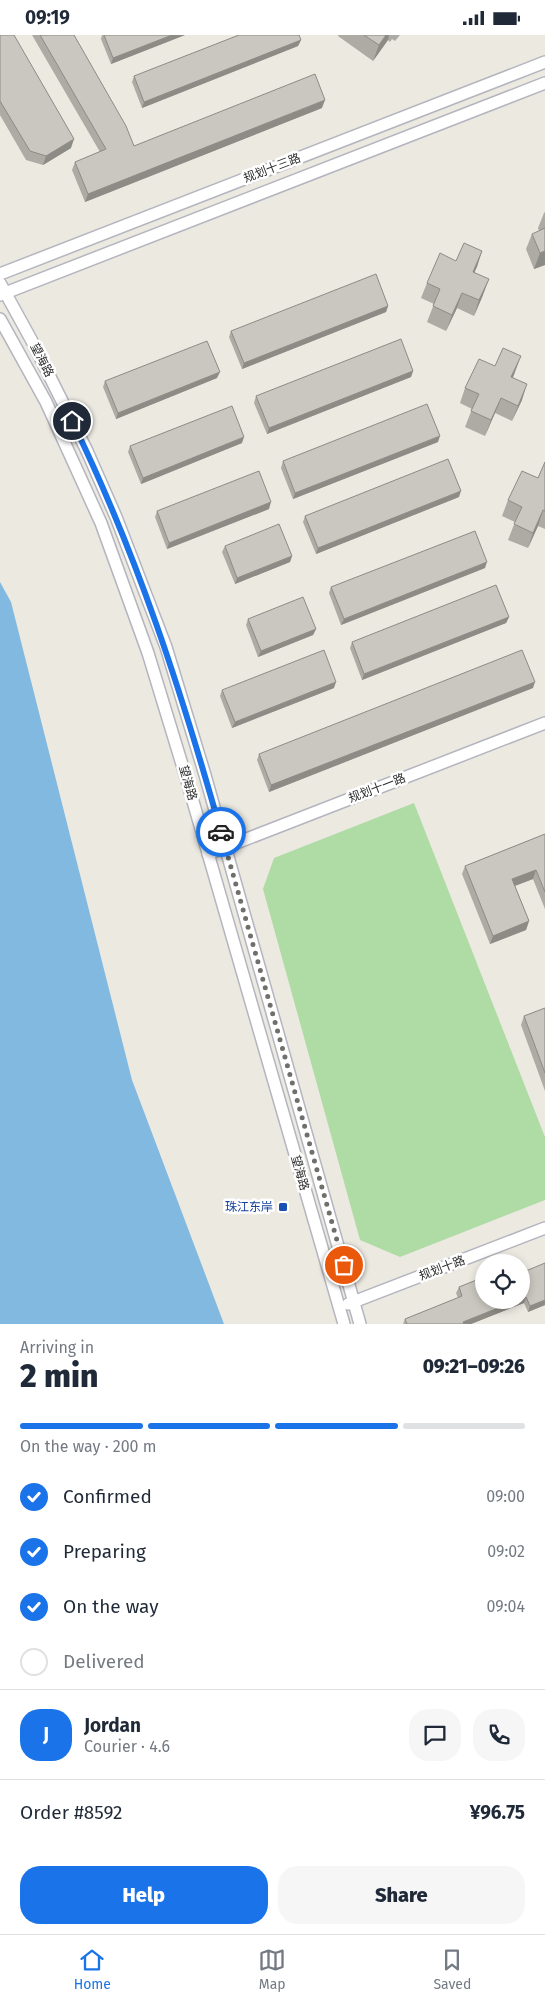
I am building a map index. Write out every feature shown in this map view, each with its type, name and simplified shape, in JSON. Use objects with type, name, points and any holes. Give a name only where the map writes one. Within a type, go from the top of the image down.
[{"type":"street","name":"规划十三路","points":[[0,274],[545,62]]},
{"type":"street","name":"规划十三路","points":[[2,290],[545,83]]},
{"type":"street","name":"望海路","points":[[2,290],[58,391],[119,525],[166,647],[226,847],[360,1324]]},
{"type":"street","name":"望海路","points":[[0,319],[46,402],[107,541],[148,653],[344,1324]]},
{"type":"street","name":"规划十一路","points":[[208,854],[545,723]]},
{"type":"street","name":"规划十路","points":[[339,1308],[545,1228]]},
{"type":"green space","points":[[414,803],[545,1137],[545,1200],[400,1257],[360,1240],[263,889],[274,858]]},
{"type":"water","points":[[0,582],[11,602],[132,1080],[224,1324],[0,1324]]},
{"type":"building","points":[[0,35],[14,35],[74,139],[46,156],[30,151],[0,101]]},
{"type":"building","points":[[40,35],[74,35],[126,126],[134,146],[315,74],[325,100],[88,194],[75,162],[106,149]]},
{"type":"building","points":[[104,35],[172,35],[113,58]]},
{"type":"building","points":[[239,35],[299,35],[301,40],[144,102],[134,76]]},
{"type":"building","points":[[364,35],[386,35],[379,45]]},
{"type":"building","points":[[545,228],[545,251],[540,253],[532,234]]},
{"type":"building","points":[[464,243],[482,251],[473,272],[489,279],[479,300],[462,293],[452,315],[433,306],[440,289],[427,283],[440,253],[456,261]]},
{"type":"building","points":[[376,274],[388,306],[244,363],[231,331]]},
{"type":"building","points":[[401,339],[413,371],[269,428],[256,396]]},
{"type":"building","points":[[207,341],[220,372],[118,413],[105,381]]},
{"type":"building","points":[[503,348],[521,356],[511,377],[527,384],[518,406],[501,398],[491,420],[471,411],[479,394],[465,388],[479,359],[495,366]]},
{"type":"building","points":[[427,404],[440,436],[295,493],[283,461]]},
{"type":"building","points":[[232,406],[244,437],[143,478],[130,446]]},
{"type":"building","points":[[448,459],[461,491],[318,548],[305,516]]},
{"type":"building","points":[[545,462],[545,511],[543,510],[533,533],[514,524],[522,507],[508,500],[522,471],[538,478]]},
{"type":"building","points":[[259,471],[271,502],[169,543],[157,511]]},
{"type":"building","points":[[279,524],[292,556],[237,578],[225,546]]},
{"type":"building","points":[[475,531],[487,562],[344,619],[331,587]]},
{"type":"building","points":[[496,585],[509,617],[364,674],[352,642]]},
{"type":"building","points":[[303,597],[316,629],[261,651],[248,619]]},
{"type":"building","points":[[324,650],[336,682],[235,722],[222,690]]},
{"type":"building","points":[[522,650],[535,682],[271,785],[259,754]]},
{"type":"building","points":[[545,834],[545,892],[536,870],[512,879],[529,921],[493,936],[465,866]]},
{"type":"building","points":[[545,1008],[545,1073],[524,1016]]},
{"type":"building","points":[[545,1263],[545,1300],[530,1306],[530,1269]]},
{"type":"building","points":[[475,1281],[475,1309],[496,1309],[463,1322],[464,1324],[407,1324],[405,1319],[462,1296],[459,1287]]},
{"type":"way so far","points":[[221,832],[344,1265]]},
{"type":"place","name":"珠江东岸","points":[[283,1207]]},
{"type":"route","points":[[72,421],[116,517],[166,647],[221,832]]}]
